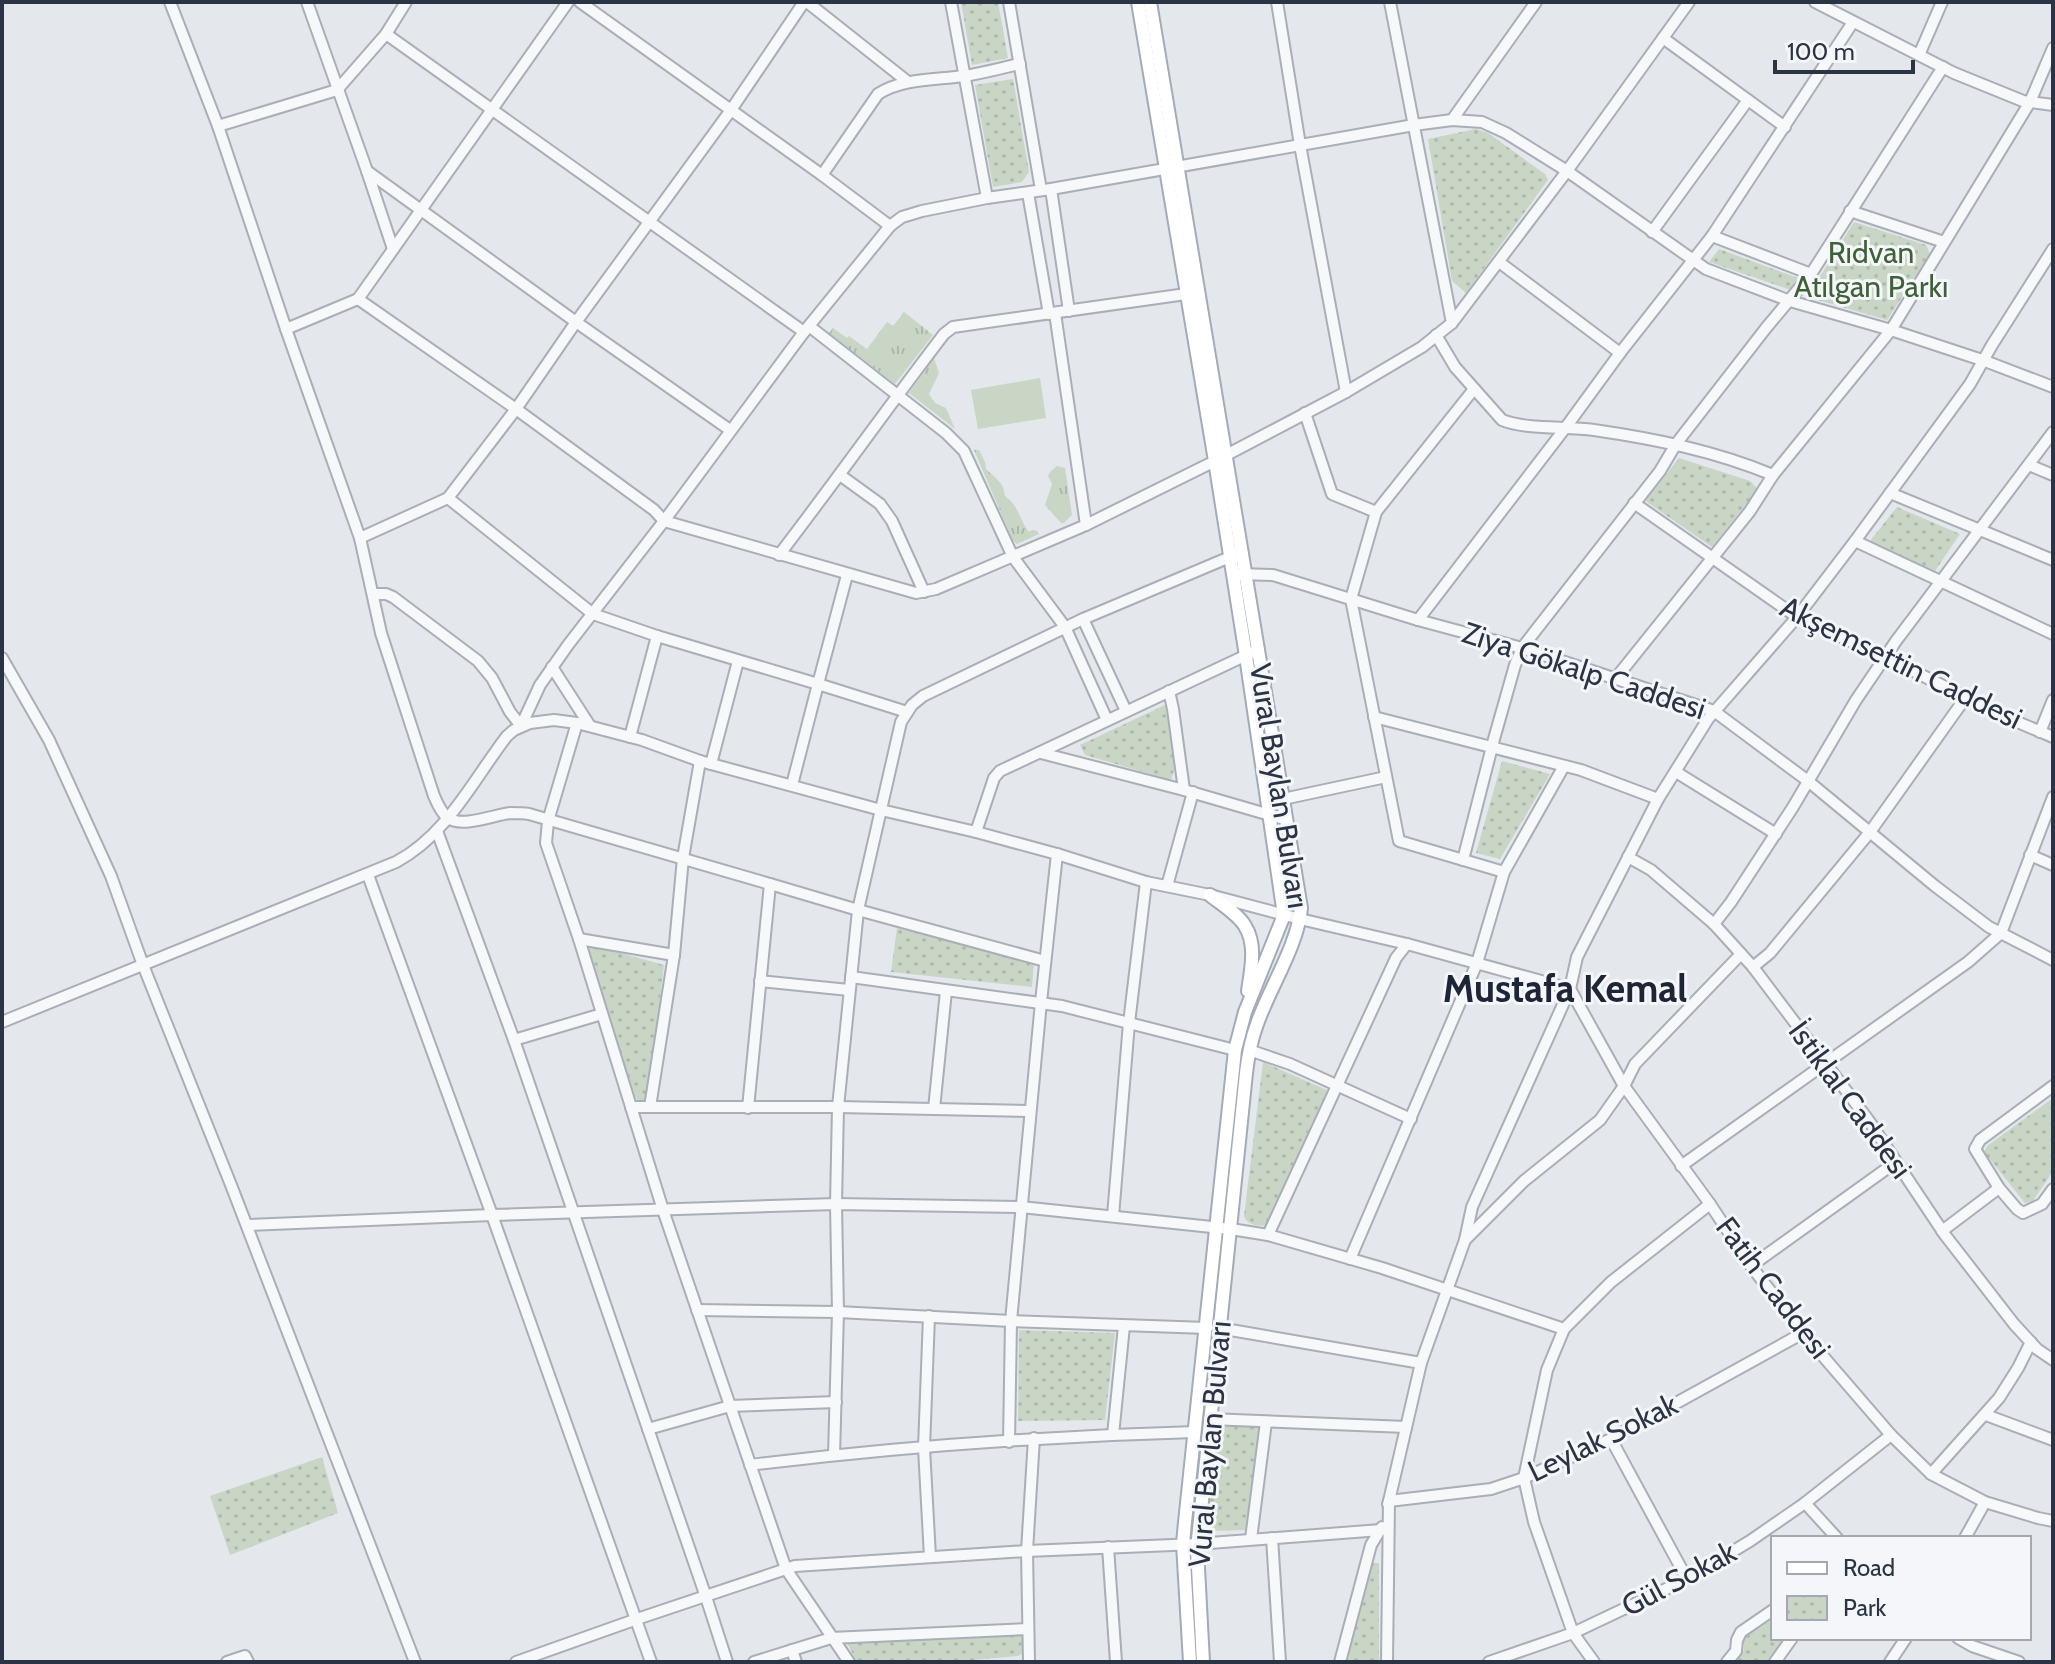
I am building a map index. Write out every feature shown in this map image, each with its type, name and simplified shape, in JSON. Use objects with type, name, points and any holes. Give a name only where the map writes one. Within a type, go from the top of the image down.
[{"type":"main road","name":"Vural Baylan Bulvarı","points":[[1138,2],[1172,167]]},
{"type":"main road","name":"Vural Baylan Bulvarı","points":[[1150,2],[1172,167],[1252,653],[1283,799],[1301,908],[1300,919],[1249,1050],[1213,1328],[1195,1432],[1183,1544],[1190,1662]]},
{"type":"main road","name":"Vural Baylan Bulvarı","points":[[1224,1228],[1235,1050],[1245,1012],[1284,915],[1252,653]]},
{"type":"main road","points":[[1210,895],[1245,925],[1250,939],[1252,955],[1245,1012]]},
{"type":"main road","name":"Vural Baylan Bulvarı","points":[[1203,1662],[1197,1544],[1209,1419],[1213,1328]]},
{"type":"street","points":[[170,2],[218,126],[360,538],[381,633],[434,796],[448,818],[467,821],[521,813],[1045,961]]},
{"type":"street","points":[[307,2],[393,249]]},
{"type":"street","points":[[218,126],[337,90],[386,34],[406,2]]},
{"type":"street","points":[[286,329],[358,299],[568,2]]},
{"type":"street","points":[[580,2],[890,226]]},
{"type":"street","points":[[951,2],[987,198]]},
{"type":"street","points":[[1009,2],[1069,311]]},
{"type":"street","points":[[1277,2],[1346,392]]},
{"type":"street","points":[[1390,2],[1452,323]]},
{"type":"street","points":[[1452,120],[1536,2]]},
{"type":"street","points":[[358,299],[516,409],[654,510],[664,521],[847,575],[916,593],[924,592],[1086,525],[1346,392],[1422,347],[1452,323],[1689,2]]},
{"type":"street","points":[[1919,55],[1942,2]]},
{"type":"street","points":[[360,538],[448,498],[516,409],[731,110],[801,3],[908,82]]},
{"type":"street","points":[[1819,3],[1943,67],[2023,101],[2053,105]]},
{"type":"street","points":[[1418,620],[1712,236],[1853,22]]},
{"type":"street","points":[[386,34],[649,223],[898,394],[946,433],[964,451],[1013,557],[1065,627],[1107,720]]},
{"type":"street","points":[[1663,38],[1785,127]]},
{"type":"street","points":[[1616,678],[1750,511],[1773,475],[1891,330],[2030,102],[2053,48]]},
{"type":"street","points":[[822,175],[878,94],[888,87],[1020,64]]},
{"type":"street","points":[[1463,860],[1492,746],[1522,648],[1660,471],[1676,444],[1811,274],[1943,67]]},
{"type":"street","points":[[1652,232],[1748,100]]},
{"type":"street","points":[[521,726],[552,667],[806,329],[890,226],[902,217],[922,211],[1414,125],[1452,120],[1482,122],[1506,133],[1567,171],[1706,269],[1790,301],[1891,330],[2053,387]]},
{"type":"street","points":[[367,171],[730,430]]},
{"type":"street","points":[[1028,193],[1052,313],[1086,525]]},
{"type":"street","points":[[1850,211],[1944,242]]},
{"type":"street","points":[[1712,236],[1811,274]]},
{"type":"street","points":[[1340,1662],[1371,1545],[1381,1530],[1389,1501],[1421,1363],[1465,1240],[1472,1207],[1570,989],[1577,957],[1658,799],[1714,711],[1797,617],[1855,541],[1970,384],[2053,249]]},
{"type":"street","points":[[1499,262],[1620,353]]},
{"type":"street","points":[[779,555],[898,394],[944,334],[953,327],[1193,293]]},
{"type":"street","points":[[1436,335],[1455,367],[1502,420],[1513,424],[1566,427],[1676,444],[1773,475]]},
{"type":"street","points":[[1474,389],[1376,512],[1351,599],[1399,841],[1504,872]]},
{"type":"street","points":[[1305,413],[1332,494],[1376,512]]},
{"type":"street","points":[[1714,924],[1776,834],[1885,657],[2053,432]]},
{"type":"street","points":[[2029,465],[2053,475]]},
{"type":"street","points":[[840,475],[880,504],[892,521],[924,592]]},
{"type":"street","points":[[1890,493],[2053,560]]},
{"type":"street","points":[[448,498],[593,614],[907,712]]},
{"type":"street","name":"Akşemsettin Caddesi","points":[[1634,503],[1797,617],[2053,737]]},
{"type":"street","points":[[1855,541],[2053,634]]},
{"type":"street","points":[[834,1455],[838,1107],[858,910],[901,722],[912,705],[923,696],[1065,627],[1236,554]]},
{"type":"street","name":"Ziya Gökalp Caddesi","points":[[1239,574],[1273,575],[1522,648],[1714,711],[1808,781],[1989,927],[2053,960]]},
{"type":"street","points":[[792,785],[847,575]]},
{"type":"street","points":[[373,594],[393,597],[471,654],[492,678],[521,726]]},
{"type":"street","points":[[1083,619],[1126,711]]},
{"type":"street","points":[[630,737],[657,636]]},
{"type":"street","points":[[976,832],[994,778],[1000,771],[1252,653]]},
{"type":"street","points":[[2,658],[49,740],[111,876],[415,1662]]},
{"type":"street","points":[[650,1107],[674,955],[683,858],[705,763],[738,661]]},
{"type":"street","points":[[552,667],[590,726]]},
{"type":"street","points":[[1167,886],[1188,791],[1169,691]]},
{"type":"street","points":[[1753,967],[1770,953],[1870,832],[1966,697]]},
{"type":"street","points":[[2040,732],[2053,700]]},
{"type":"street","points":[[1374,717],[1564,766],[1658,799]]},
{"type":"street","points":[[2,1022],[368,875],[408,856],[448,818],[507,736],[521,726],[554,720],[590,726],[705,763],[976,832],[1146,882],[1407,944],[1570,989]]},
{"type":"street","points":[[577,723],[548,821],[546,843],[663,1210],[786,1569],[849,1662]]},
{"type":"street","points":[[1041,753],[1287,820]]},
{"type":"street","points":[[1350,1259],[1477,963],[1504,872],[1564,766]]},
{"type":"street","points":[[1676,772],[1776,834]]},
{"type":"street","points":[[1283,799],[1386,777]]},
{"type":"street","points":[[1681,1166],[1968,962],[2001,933],[2053,797]]},
{"type":"street","points":[[437,831],[514,1040],[727,1662]]},
{"type":"street","points":[[1009,1442],[1011,1321],[1057,854]]},
{"type":"street","points":[[2030,855],[2053,865]]},
{"type":"street","name":"İstiklal Caddesi","points":[[1628,857],[1651,870],[1714,924],[1753,967],[1869,1121],[1942,1231],[2014,1324],[2053,1360]]},
{"type":"street","points":[[368,875],[651,1662]]},
{"type":"street","points":[[1113,1216],[1129,1023],[1146,882]]},
{"type":"street","points":[[748,1108],[770,884]]},
{"type":"street","points":[[579,939],[674,955]]},
{"type":"street","points":[[1268,1235],[1396,958],[1407,944]]},
{"type":"street","points":[[1465,1240],[1524,1181],[1600,1120],[1635,1064],[1741,954]]},
{"type":"street","points":[[851,977],[1041,1002],[1235,1050]]},
{"type":"street","points":[[760,981],[849,990]]},
{"type":"street","name":"Fatih Caddesi","points":[[1570,989],[1624,1086],[1751,1266],[1803,1333],[1891,1435],[1931,1474],[1985,1502],[2053,1523]]},
{"type":"street","points":[[934,1109],[946,991]]},
{"type":"street","points":[[514,1040],[602,1014]]},
{"type":"street","points":[[1249,1050],[1290,1064],[1411,1119]]},
{"type":"street","points":[[2053,1086],[1980,1140],[1975,1149],[1999,1188],[2023,1213],[2042,1204],[2053,1189]]},
{"type":"street","points":[[631,1107],[1030,1111]]},
{"type":"street","points":[[1751,1266],[1896,1162]]},
{"type":"street","points":[[1942,1231],[1999,1188]]},
{"type":"street","points":[[247,1225],[836,1204],[1021,1207],[1268,1235],[1564,1329]]},
{"type":"street","points":[[1594,1662],[1573,1633],[1534,1522],[1524,1478],[1547,1370],[1564,1329],[1611,1282],[1710,1204]]},
{"type":"street","points":[[697,1310],[838,1312],[1213,1328],[1421,1363]]},
{"type":"street","points":[[929,1316],[924,1448],[930,1557]]},
{"type":"street","points":[[1113,1435],[1124,1326]]},
{"type":"street","name":"Leylak Sokak","points":[[1389,1501],[1491,1489],[1524,1478],[1611,1439],[1803,1333]]},
{"type":"street","points":[[1931,1474],[1986,1415],[2012,1378],[2031,1342]]},
{"type":"street","points":[[648,1429],[730,1406],[836,1402]]},
{"type":"street","points":[[1986,1415],[2053,1440]]},
{"type":"street","points":[[1209,1419],[1406,1427]]},
{"type":"street","points":[[1251,1539],[1266,1422]]},
{"type":"street","points":[[750,1465],[1034,1438],[1195,1432]]},
{"type":"street","name":"Gül Sokak","points":[[1489,1662],[1573,1633],[1687,1579],[1805,1503],[1891,1435]]},
{"type":"street","points":[[1029,1662],[1027,1551],[1034,1438]]},
{"type":"street","points":[[1611,1439],[1687,1579]]},
{"type":"street","points":[[1387,1662],[1389,1501]]},
{"type":"street","points":[[1966,1536],[1985,1502]]},
{"type":"street","points":[[1805,1503],[1835,1536]]},
{"type":"street","points":[[516,1662],[795,1566],[1197,1544],[1381,1530]]},
{"type":"street","points":[[1272,1538],[1280,1662]]},
{"type":"street","points":[[1108,1547],[1116,1662]]},
{"type":"street","points":[[1727,1662],[1736,1651],[1741,1632],[1771,1611]]},
{"type":"street","points":[[754,1662],[831,1638],[1028,1629]]},
{"type":"street","points":[[1775,1662],[1791,1640]]},
{"type":"street","points":[[1890,1662],[1905,1640]]},
{"type":"street","points":[[1962,1640],[2019,1662]]},
{"type":"street","points":[[792,1650],[796,1662]]},
{"type":"street","points":[[227,1662],[245,1656],[248,1662]]},
{"type":"green space","points":[[961,2],[998,2],[1008,58],[972,65]]},
{"type":"green space","points":[[1013,79],[1029,172],[1022,182],[993,187],[975,85]]},
{"type":"green space","points":[[1476,129],[1488,133],[1545,174],[1548,180],[1466,293],[1452,281],[1428,139]]},
{"type":"green space","name":"Rıdvan Atılgan Parkı","points":[[1854,222],[1926,245],[1930,254],[1887,320],[1811,298],[1809,294]]},
{"type":"green space","points":[[1719,249],[1798,278],[1791,290],[1709,262]]},
{"type":"green space","points":[[904,312],[933,335],[895,384],[829,333],[833,328],[867,349],[887,322],[893,326]]},
{"type":"green space","points":[[934,358],[939,373],[929,394],[935,403],[946,408],[955,429],[909,393]]},
{"type":"green space","points":[[1040,378],[1046,418],[978,429],[971,390]]},
{"type":"green space","points":[[974,450],[979,450],[986,469],[1001,484],[1025,527],[1029,532],[1037,531],[1039,534],[1017,544],[1013,541]]},
{"type":"green space","points":[[1679,458],[1750,481],[1758,489],[1712,547],[1646,500]]},
{"type":"green space","points":[[1057,466],[1065,468],[1072,515],[1064,523],[1045,505],[1052,484],[1048,476]]},
{"type":"green space","points":[[1897,507],[1960,534],[1935,571],[1870,541]]},
{"type":"green space","points":[[1167,704],[1175,767],[1171,780],[1085,755],[1080,745]]},
{"type":"green space","points":[[1502,761],[1550,774],[1500,859],[1476,853]]},
{"type":"green space","points":[[897,928],[1034,962],[1032,987],[891,972]]},
{"type":"green space","points":[[595,946],[664,965],[649,1100],[638,1100],[635,1096],[588,953]]},
{"type":"green space","points":[[1263,1062],[1329,1091],[1267,1225],[1260,1226],[1250,1223],[1244,1216]]},
{"type":"green space","points":[[2053,1098],[2053,1171],[2033,1201],[2025,1203],[1984,1152],[1987,1146]]},
{"type":"green space","points":[[1019,1330],[1115,1333],[1105,1420],[1018,1421]]},
{"type":"green space","points":[[1216,1423],[1260,1426],[1261,1429],[1250,1527],[1246,1530],[1206,1529]]},
{"type":"green space","points":[[322,1457],[338,1513],[230,1555],[210,1496]]},
{"type":"green space","points":[[1372,1563],[1379,1563],[1379,1662],[1346,1662]]},
{"type":"green space","points":[[1771,1620],[1771,1640],[1788,1640],[1771,1662],[1737,1662],[1744,1650],[1744,1638]]},
{"type":"green space","points":[[1023,1635],[1022,1654],[1018,1656],[951,1662],[857,1662],[847,1643]]},
{"type":"district","name":"Mustafa Kemal","points":[[1565,989]]}]
